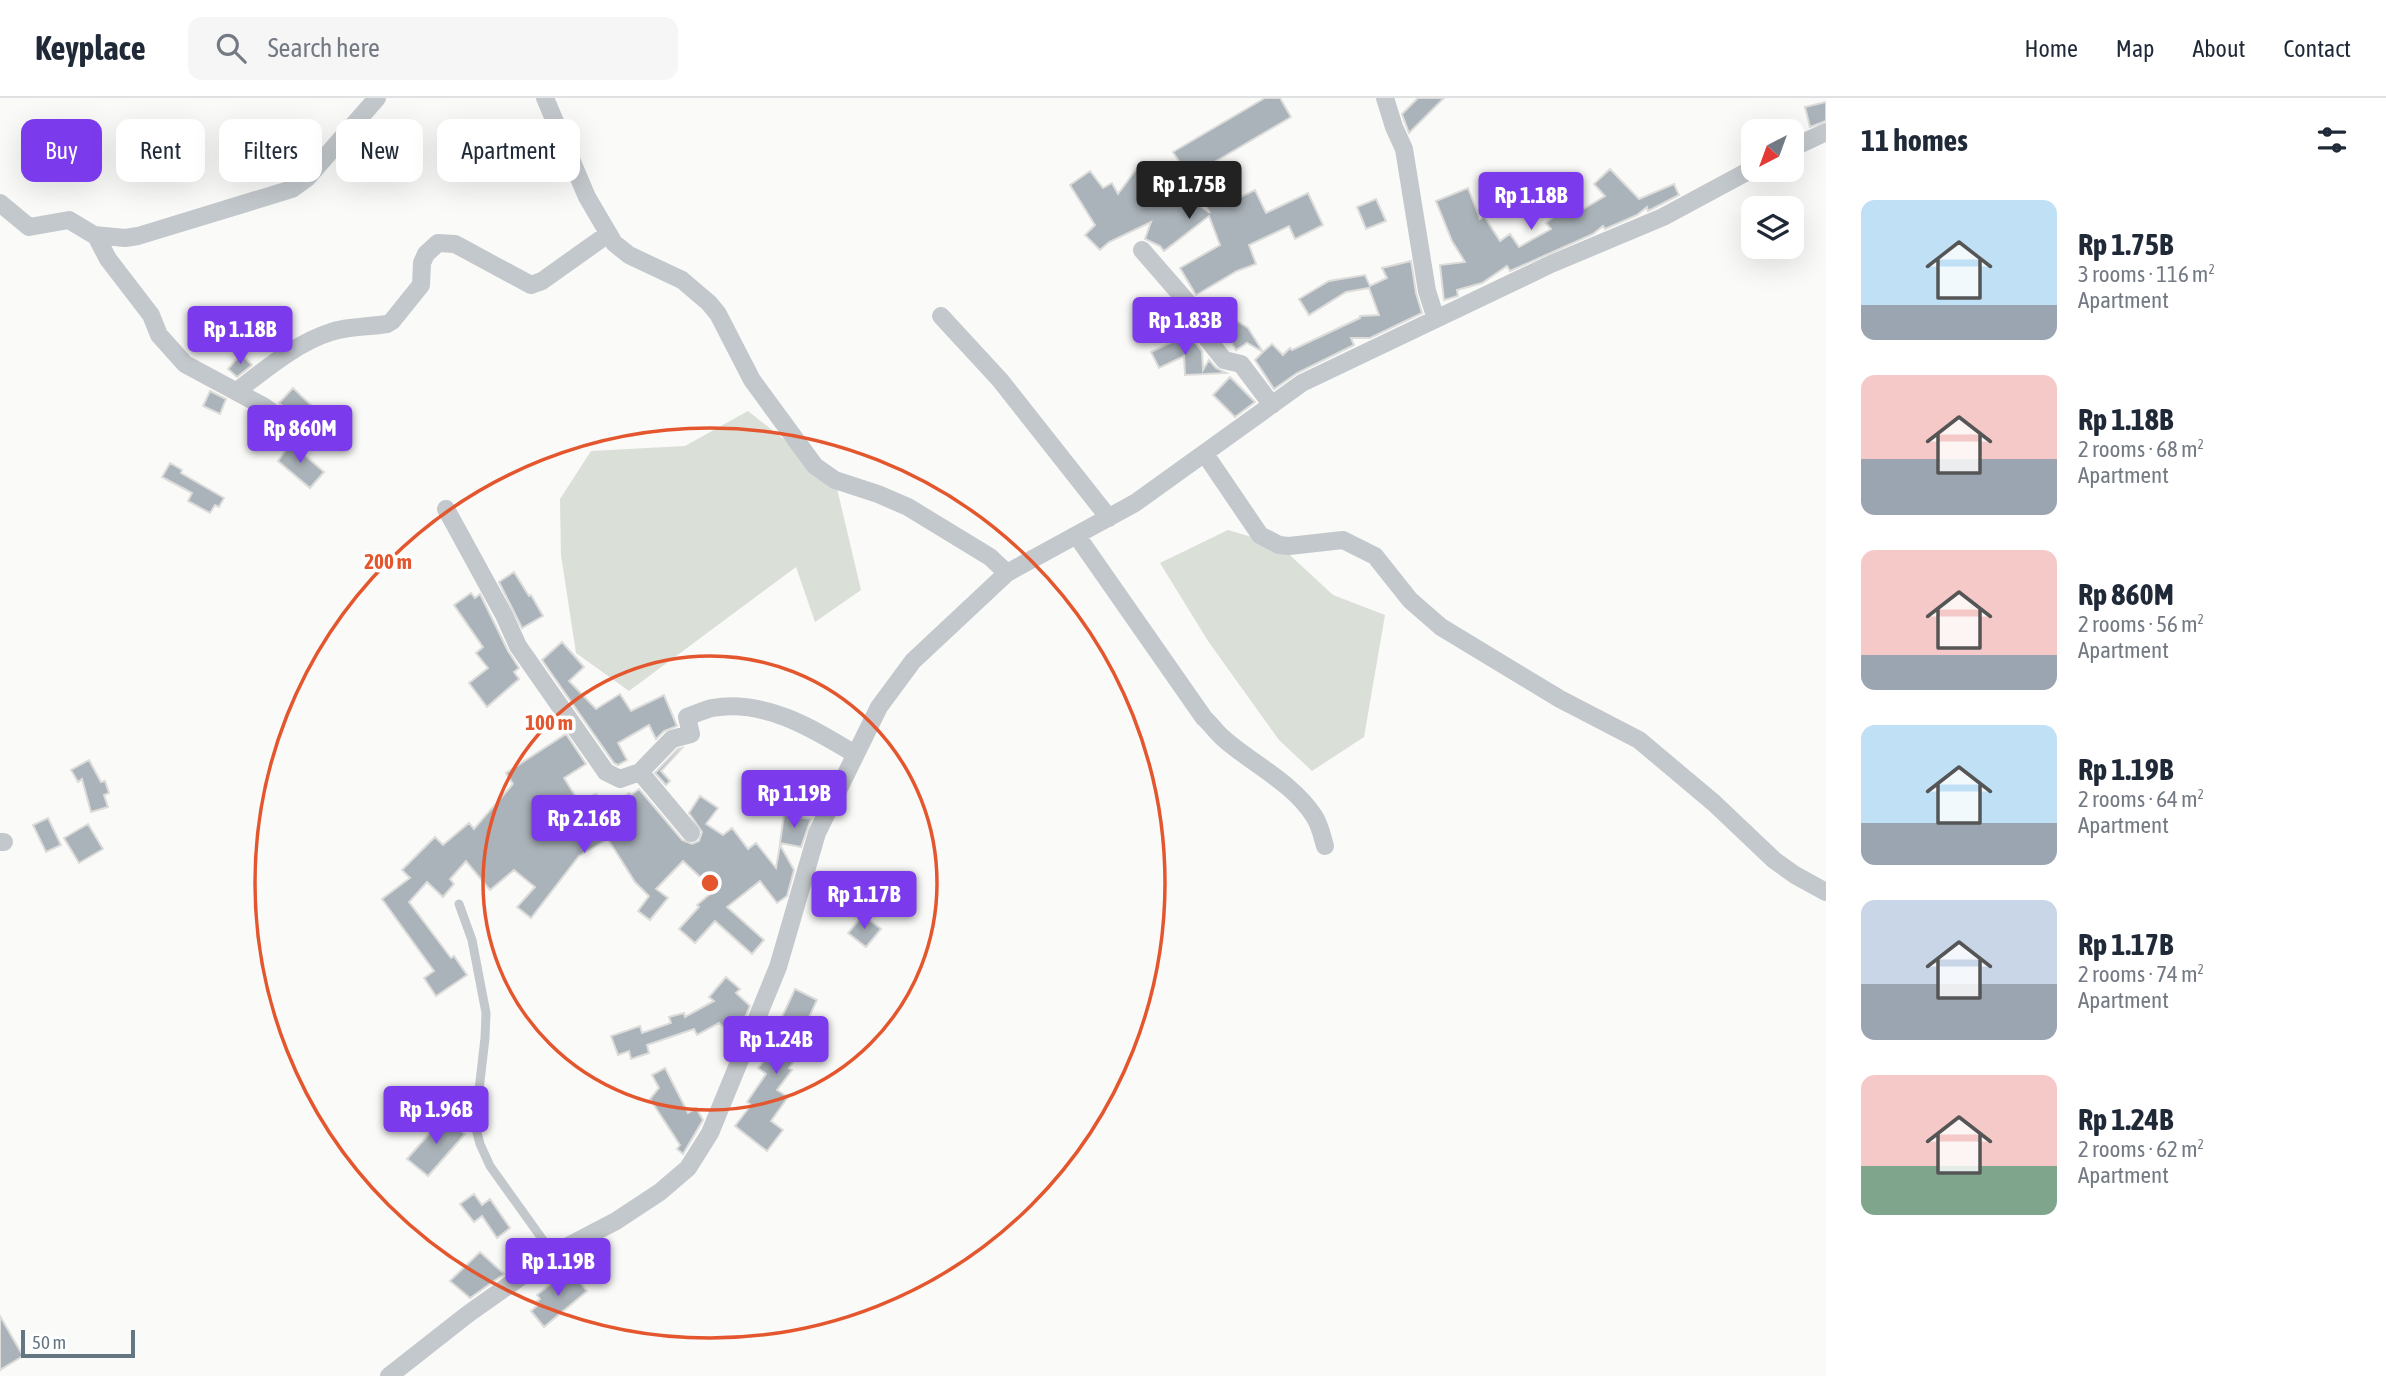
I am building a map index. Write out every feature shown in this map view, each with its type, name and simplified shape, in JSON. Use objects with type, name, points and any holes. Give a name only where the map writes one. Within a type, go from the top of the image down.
[{"type":"street","points":[[0,203],[29,227],[69,220],[96,236],[138,236],[292,189],[307,178],[377,98]]},
{"type":"street","points":[[545,98],[587,197],[614,243],[629,255],[682,281],[709,303],[718,314],[752,380],[815,466],[826,475],[908,507],[990,557],[1007,573]]},
{"type":"street","points":[[1385,98],[1404,149],[1427,290],[1436,319]]},
{"type":"street","points":[[1804,142],[1826,132]]},
{"type":"street","points":[[389,1376],[468,1314],[553,1254],[616,1221],[660,1192],[688,1168],[710,1133],[778,967],[817,833],[879,707],[913,661],[1007,573],[1135,503],[1311,378],[1551,264],[1663,216],[1741,174]]},
{"type":"street","points":[[237,391],[288,353],[325,334],[392,321],[421,285],[422,262],[438,243],[455,244],[531,285],[542,281],[608,234]]},
{"type":"street","points":[[96,236],[108,259],[151,315],[159,335],[189,367],[237,391],[306,436]]},
{"type":"street","points":[[1142,250],[1188,303],[1194,322],[1224,360],[1241,363],[1272,405]]},
{"type":"street","points":[[941,316],[1000,380],[1109,518]]},
{"type":"street","points":[[1205,454],[1259,534],[1279,545],[1289,546],[1343,540],[1374,556],[1410,600],[1441,627],[1520,676],[1639,740],[1714,803],[1774,860],[1826,892]]},
{"type":"street","points":[[446,509],[518,646],[606,772],[620,779],[640,772],[672,739],[691,734],[687,717],[711,708],[738,706],[778,713],[855,754]]},
{"type":"street","points":[[1077,536],[1204,718],[1223,738],[1275,777],[1313,814],[1325,846]]},
{"type":"street","points":[[640,772],[691,833]]},
{"type":"lane","points":[[459,904],[472,940],[486,1013],[475,1125],[480,1144],[490,1166],[553,1254]]},
{"type":"shaded area","points":[[748,411],[835,480],[861,590],[815,622],[796,567],[629,691],[576,653],[561,555],[560,499],[591,451],[685,446]]},
{"type":"shaded area","points":[[1228,530],[1279,545],[1333,595],[1385,615],[1364,737],[1312,771],[1279,740],[1208,641],[1160,563]]},
{"type":"building","points":[[1265,98],[1280,98],[1291,117],[1189,177],[1173,152]]},
{"type":"building","points":[[1418,98],[1444,98],[1409,133],[1402,114]]},
{"type":"building","points":[[1826,102],[1826,121],[1810,127],[1805,107]]},
{"type":"building","points":[[1141,163],[1173,186],[1191,205],[1194,202],[1210,213],[1204,203],[1225,195],[1228,203],[1255,190],[1266,213],[1308,193],[1323,225],[1295,239],[1289,226],[1249,245],[1256,264],[1237,271],[1196,295],[1180,268],[1220,245],[1209,216],[1164,251],[1145,239],[1151,222],[1109,242],[1100,250],[1085,235],[1095,225],[1070,185],[1090,171],[1103,188],[1112,183],[1118,194]]},
{"type":"building","points":[[1610,169],[1639,199],[1674,184],[1679,195],[1648,211],[1647,207],[1637,215],[1605,229],[1603,226],[1593,234],[1510,271],[1507,266],[1482,283],[1457,290],[1458,296],[1444,300],[1440,265],[1465,262],[1452,241],[1436,201],[1468,188],[1480,219],[1484,216],[1500,241],[1510,234],[1519,247],[1551,229],[1546,223],[1569,204],[1577,213],[1605,196],[1594,184]]},
{"type":"building","points":[[1376,199],[1386,221],[1366,229],[1357,207]]},
{"type":"building","points":[[1411,261],[1422,313],[1370,338],[1351,338],[1354,345],[1297,373],[1274,389],[1255,360],[1272,344],[1283,355],[1290,348],[1292,350],[1360,316],[1379,315],[1369,288],[1346,292],[1309,315],[1299,299],[1329,281],[1365,275],[1370,286],[1387,278],[1382,268]]},
{"type":"building","points":[[1235,320],[1248,328],[1263,352],[1247,343],[1236,350],[1230,340],[1236,336],[1228,331]]},
{"type":"building","points":[[1176,340],[1193,340],[1202,351],[1203,370],[1209,360],[1216,368],[1226,373],[1185,375],[1184,356],[1159,368],[1151,352]]},
{"type":"building","points":[[241,354],[252,365],[237,377],[228,369]]},
{"type":"building","points":[[1230,377],[1255,402],[1235,417],[1213,395]]},
{"type":"building","points":[[293,388],[319,413],[323,412],[328,425],[315,430],[279,403]]},
{"type":"building","points":[[210,391],[226,399],[220,414],[203,406]]},
{"type":"building","points":[[293,440],[303,447],[300,451],[324,472],[310,488],[278,461]]},
{"type":"building","points":[[170,463],[182,470],[181,473],[224,498],[219,507],[215,505],[210,513],[188,501],[192,493],[162,477]]},
{"type":"building","points":[[514,572],[543,616],[522,628],[499,582]]},
{"type":"building","points":[[471,593],[475,598],[480,594],[519,668],[514,672],[519,679],[487,707],[469,683],[488,668],[476,653],[483,647],[454,605]]},
{"type":"building","points":[[562,642],[584,667],[569,681],[596,709],[620,694],[631,711],[664,695],[677,726],[664,731],[656,739],[649,725],[618,743],[627,760],[618,765],[614,763],[542,660]]},
{"type":"building","points":[[566,734],[586,764],[564,778],[579,802],[596,794],[606,811],[629,793],[631,795],[639,789],[682,840],[692,844],[699,841],[702,832],[689,813],[700,796],[718,808],[706,824],[723,835],[732,828],[748,849],[756,843],[776,868],[780,845],[794,870],[787,896],[777,903],[760,881],[727,907],[764,940],[752,954],[715,921],[695,943],[679,929],[699,907],[697,905],[711,893],[708,889],[711,887],[683,861],[656,889],[668,898],[650,920],[638,911],[649,896],[635,882],[608,839],[579,856],[531,918],[517,907],[535,887],[514,870],[490,890],[466,861],[450,879],[454,884],[443,897],[427,882],[409,902],[467,975],[436,996],[424,978],[434,971],[382,899],[410,878],[402,870],[435,837],[443,845],[469,823],[474,829],[513,784],[506,773]]},
{"type":"building","points":[[682,748],[661,771],[670,781],[666,785],[655,773]]},
{"type":"building","points":[[89,760],[101,782],[105,781],[109,793],[104,795],[108,807],[91,812],[82,779],[78,782],[71,770]]},
{"type":"building","points":[[784,815],[811,819],[801,847],[780,843]]},
{"type":"building","points":[[48,818],[61,845],[46,852],[33,825]]},
{"type":"building","points":[[88,824],[103,849],[79,863],[64,838]]},
{"type":"building","points":[[863,915],[881,929],[866,947],[848,933]]},
{"type":"building","points":[[726,977],[740,989],[736,993],[750,1006],[734,1036],[719,1023],[697,1035],[694,1029],[647,1045],[649,1053],[631,1059],[629,1051],[618,1055],[611,1036],[640,1026],[642,1033],[671,1023],[669,1017],[684,1013],[685,1017],[714,1001],[709,997]]},
{"type":"building","points":[[795,989],[817,1000],[795,1048],[801,1052],[777,1090],[788,1097],[771,1121],[783,1130],[767,1151],[735,1126],[751,1105],[747,1102],[766,1074],[758,1068],[793,1025],[781,1019]]},
{"type":"building","points":[[665,1068],[688,1113],[696,1108],[703,1120],[683,1154],[677,1149],[680,1145],[650,1099],[659,1088],[652,1075]]},
{"type":"building","points":[[444,1117],[465,1134],[428,1176],[407,1159]]},
{"type":"building","points":[[474,1194],[482,1205],[490,1199],[510,1228],[497,1238],[482,1216],[474,1222],[460,1204]]},
{"type":"building","points":[[480,1252],[504,1274],[470,1298],[450,1281]]},
{"type":"building","points":[[566,1272],[570,1278],[574,1275],[587,1291],[544,1327],[531,1311],[539,1304],[537,1295]]},
{"type":"building","points":[[0,1316],[23,1356],[0,1370]]}]
